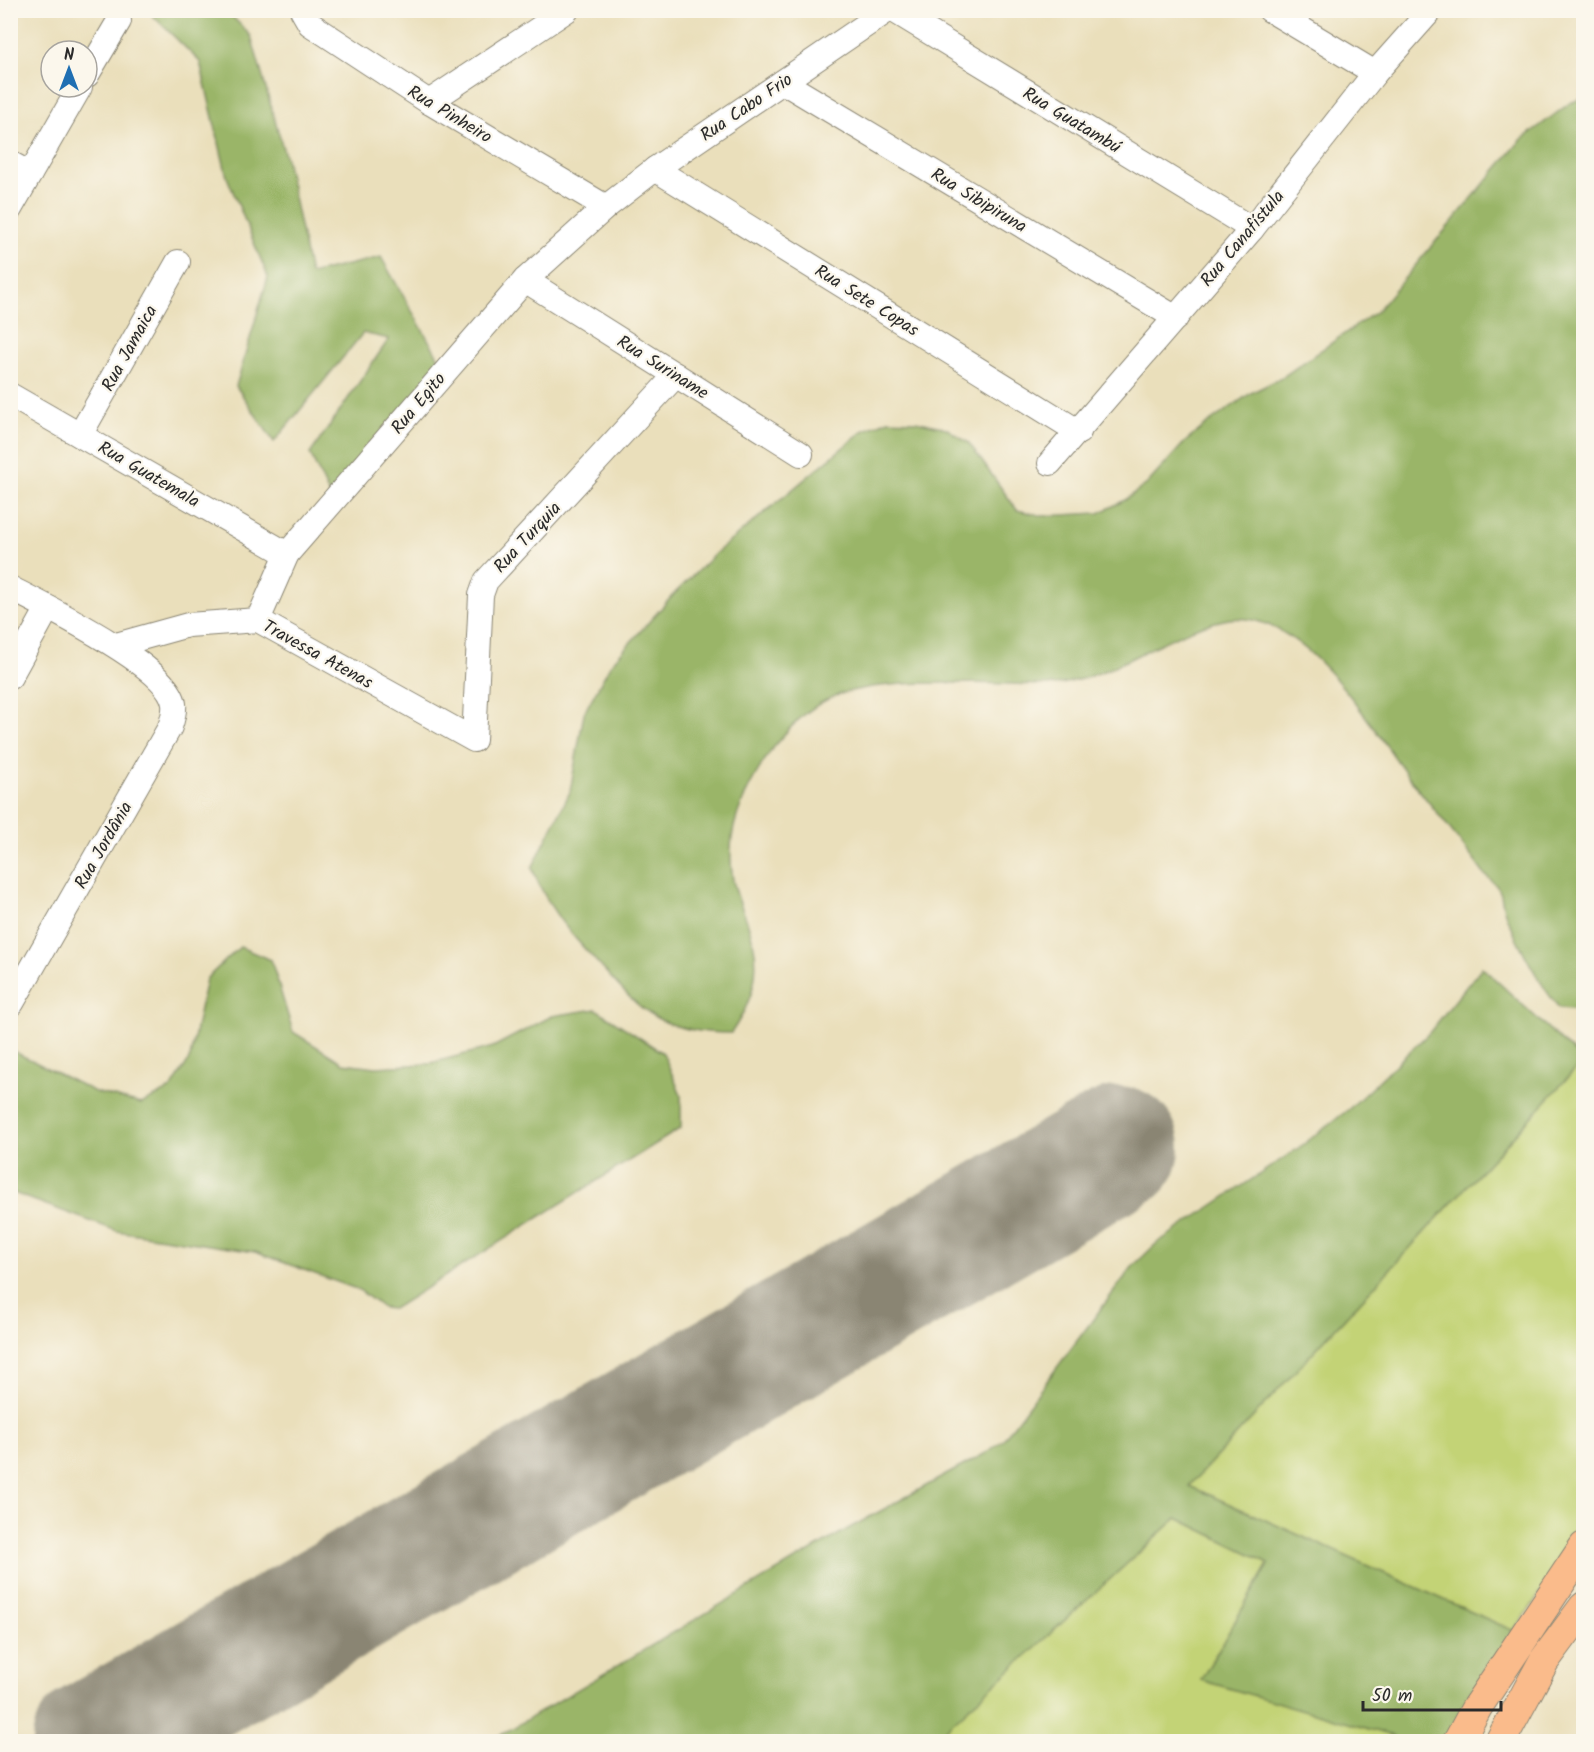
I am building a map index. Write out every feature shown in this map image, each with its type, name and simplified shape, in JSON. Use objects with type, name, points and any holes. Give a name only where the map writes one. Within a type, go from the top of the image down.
[{"type":"main road","points":[[1458,1742],[1477,1707],[1584,1547]]},
{"type":"main road","points":[[1500,1742],[1544,1661],[1584,1607]]},
{"type":"street","name":"Rua Pinheiro","points":[[302,10],[310,24],[429,102],[606,207]]},
{"type":"street","points":[[429,102],[567,10]]},
{"type":"street","name":"Rua Cabo Frio","points":[[606,207],[656,169],[888,10]]},
{"type":"street","name":"Rua Guatambú","points":[[893,10],[1252,229]]},
{"type":"street","points":[[1270,10],[1375,73]]},
{"type":"street","name":"Rua Canafístula","points":[[1050,463],[1252,229],[1375,73],[1431,10]]},
{"type":"street","points":[[99,54],[118,21]]},
{"type":"street","name":"Rua Sibipiruna","points":[[783,82],[1176,318]]},
{"type":"street","points":[[10,208],[20,169],[71,99]]},
{"type":"street","name":"Rua Sete Copas","points":[[656,169],[1079,432]]},
{"type":"street","name":"Rua Egito","points":[[258,620],[287,554],[525,280],[606,207]]},
{"type":"street","name":"Rua Jamaica","points":[[80,435],[178,262]]},
{"type":"street","name":"Rua Suriname","points":[[525,280],[801,454]]},
{"type":"street","name":"Rua Turquia","points":[[474,740],[481,595],[486,581],[676,375]]},
{"type":"street","name":"Rua Guatemala","points":[[10,395],[287,554]]},
{"type":"street","points":[[10,588],[116,645]]},
{"type":"street","points":[[10,677],[48,608]]},
{"type":"street","name":"Travessa Atenas","points":[[116,645],[188,625],[258,620],[474,740]]},
{"type":"street","name":"Rua Jordânia","points":[[12,1003],[171,727],[174,704],[164,684],[116,645]]},
{"type":"green space","points":[[148,11],[227,11],[251,36],[286,159],[310,274],[381,257],[444,367],[329,494],[310,454],[389,339],[363,333],[274,442],[236,386],[268,277],[227,177],[200,62]]},
{"type":"green space","points":[[1583,98],[1583,1010],[1559,1008],[1551,998],[1507,918],[1500,891],[1484,874],[1331,673],[1306,649],[1280,631],[1252,620],[1224,620],[1202,626],[1099,673],[1055,685],[915,683],[887,685],[838,695],[801,717],[780,739],[762,764],[743,801],[734,826],[731,852],[733,880],[754,945],[756,972],[750,997],[731,1033],[691,1030],[655,1017],[623,990],[566,928],[544,895],[532,868],[570,792],[584,713],[611,664],[674,594],[717,552],[863,431],[888,420],[916,421],[946,428],[969,443],[1017,510],[1044,516],[1099,513],[1125,500],[1147,484],[1184,443],[1207,424],[1251,393],[1281,378],[1377,311],[1521,140],[1570,103]]},
{"type":"green space","points":[[240,947],[271,960],[293,1032],[343,1063],[376,1067],[427,1064],[493,1047],[552,1016],[596,1009],[663,1053],[681,1095],[681,1128],[393,1309],[383,1308],[359,1290],[255,1252],[117,1231],[11,1192],[11,1050],[95,1092],[141,1104],[171,1089],[190,1058],[206,979]]},
{"type":"green space","points":[[1482,967],[1583,1061],[1189,1486],[1514,1631],[1450,1741],[1390,1741],[1393,1736],[1201,1680],[1269,1563],[1177,1518],[938,1736],[944,1741],[489,1742],[846,1530],[986,1453],[1002,1441],[1133,1266],[1157,1243],[1300,1147],[1349,1109],[1429,1033]]},
{"type":"green space","points":[[1583,1061],[1583,1533],[1514,1631],[1189,1486]]},
{"type":"green space","points":[[1177,1518],[1269,1563],[1201,1680],[1394,1736],[1390,1742],[944,1742],[937,1736]]},
{"type":"runway","points":[[94,1742],[1118,1148]]}]
